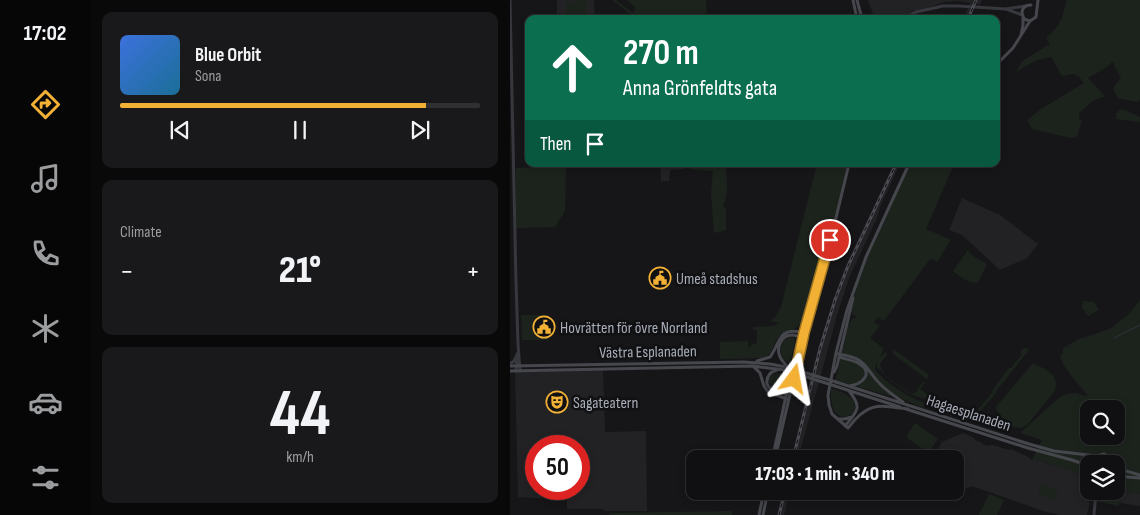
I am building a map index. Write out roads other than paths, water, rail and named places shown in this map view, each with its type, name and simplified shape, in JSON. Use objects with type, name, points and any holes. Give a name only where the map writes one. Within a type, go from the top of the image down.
[{"type":"main road","points":[[853,0],[856,15]]},
{"type":"main road","points":[[857,0],[861,15]]},
{"type":"main road","points":[[1031,5],[1034,0]]},
{"type":"main road","points":[[1000,61],[1020,38],[1030,21],[1035,19],[1038,0]]},
{"type":"main road","points":[[1020,38],[1023,25],[1022,11],[1025,6],[1031,5],[1037,10]]},
{"type":"main road","points":[[1022,16],[1030,21]]},
{"type":"main road","points":[[776,450],[810,301],[822,268],[848,167]]},
{"type":"main road","points":[[846,427],[831,412],[828,395],[847,310],[866,257],[908,167]]},
{"type":"main road","points":[[788,397],[768,392],[760,374],[752,364],[770,357],[779,340],[785,334],[794,331],[802,335]]},
{"type":"main road","points":[[787,368],[778,350],[780,344],[787,336],[802,335]]},
{"type":"main road","points":[[837,356],[860,364],[865,372],[865,378],[862,382],[848,388],[857,405],[856,411],[846,427]]},
{"type":"main road","points":[[832,374],[836,366],[837,356]]},
{"type":"main road","points":[[837,356],[854,358],[862,362],[882,386],[908,407]]},
{"type":"main road","points":[[836,366],[847,360]]},
{"type":"main road","name":"Västra Esplanaden","points":[[510,365],[519,368],[752,364],[779,369],[787,368]]},
{"type":"main road","name":"Västra Esplanaden","points":[[510,371],[535,366],[770,364],[787,368]]},
{"type":"main road","name":"Hagaesplanaden","points":[[787,368],[1054,451],[1088,455]]},
{"type":"main road","points":[[779,369],[769,375],[766,380],[767,384],[771,390],[788,397]]},
{"type":"main road","points":[[846,427],[868,409],[885,406],[908,407]]},
{"type":"main road","name":"Hagaesplanaden","points":[[908,407],[1028,448],[1080,462]]},
{"type":"main road","points":[[837,419],[842,420],[852,417]]},
{"type":"main road","points":[[1125,471],[1140,476]]},
{"type":"main road","points":[[1125,476],[1140,476]]},
{"type":"main road","points":[[761,515],[763,500]]},
{"type":"main road","points":[[761,515],[765,500]]},
{"type":"street","points":[[510,1],[519,368]]},
{"type":"street","points":[[911,15],[916,12],[943,6],[1006,9],[1025,6]]},
{"type":"street","points":[[1006,9],[1022,16]]},
{"type":"street","points":[[518,344],[519,368]]},
{"type":"street","points":[[510,365],[517,354]]},
{"type":"street","points":[[1094,515],[1095,500]]},
{"type":"waterway","points":[[1114,338],[1140,325]]},
{"type":"railway","points":[[970,15],[976,0]]},
{"type":"railway","points":[[795,450],[820,349],[835,300],[848,266],[895,167]]},
{"type":"railway","points":[[779,515],[783,500]]},
{"type":"place","name":"Umeå stadshus","points":[[660,278]]},
{"type":"place","name":"Hovrätten för övre Norrland","points":[[544,327]]},
{"type":"place","name":"Sagateatern","points":[[557,402]]}]
